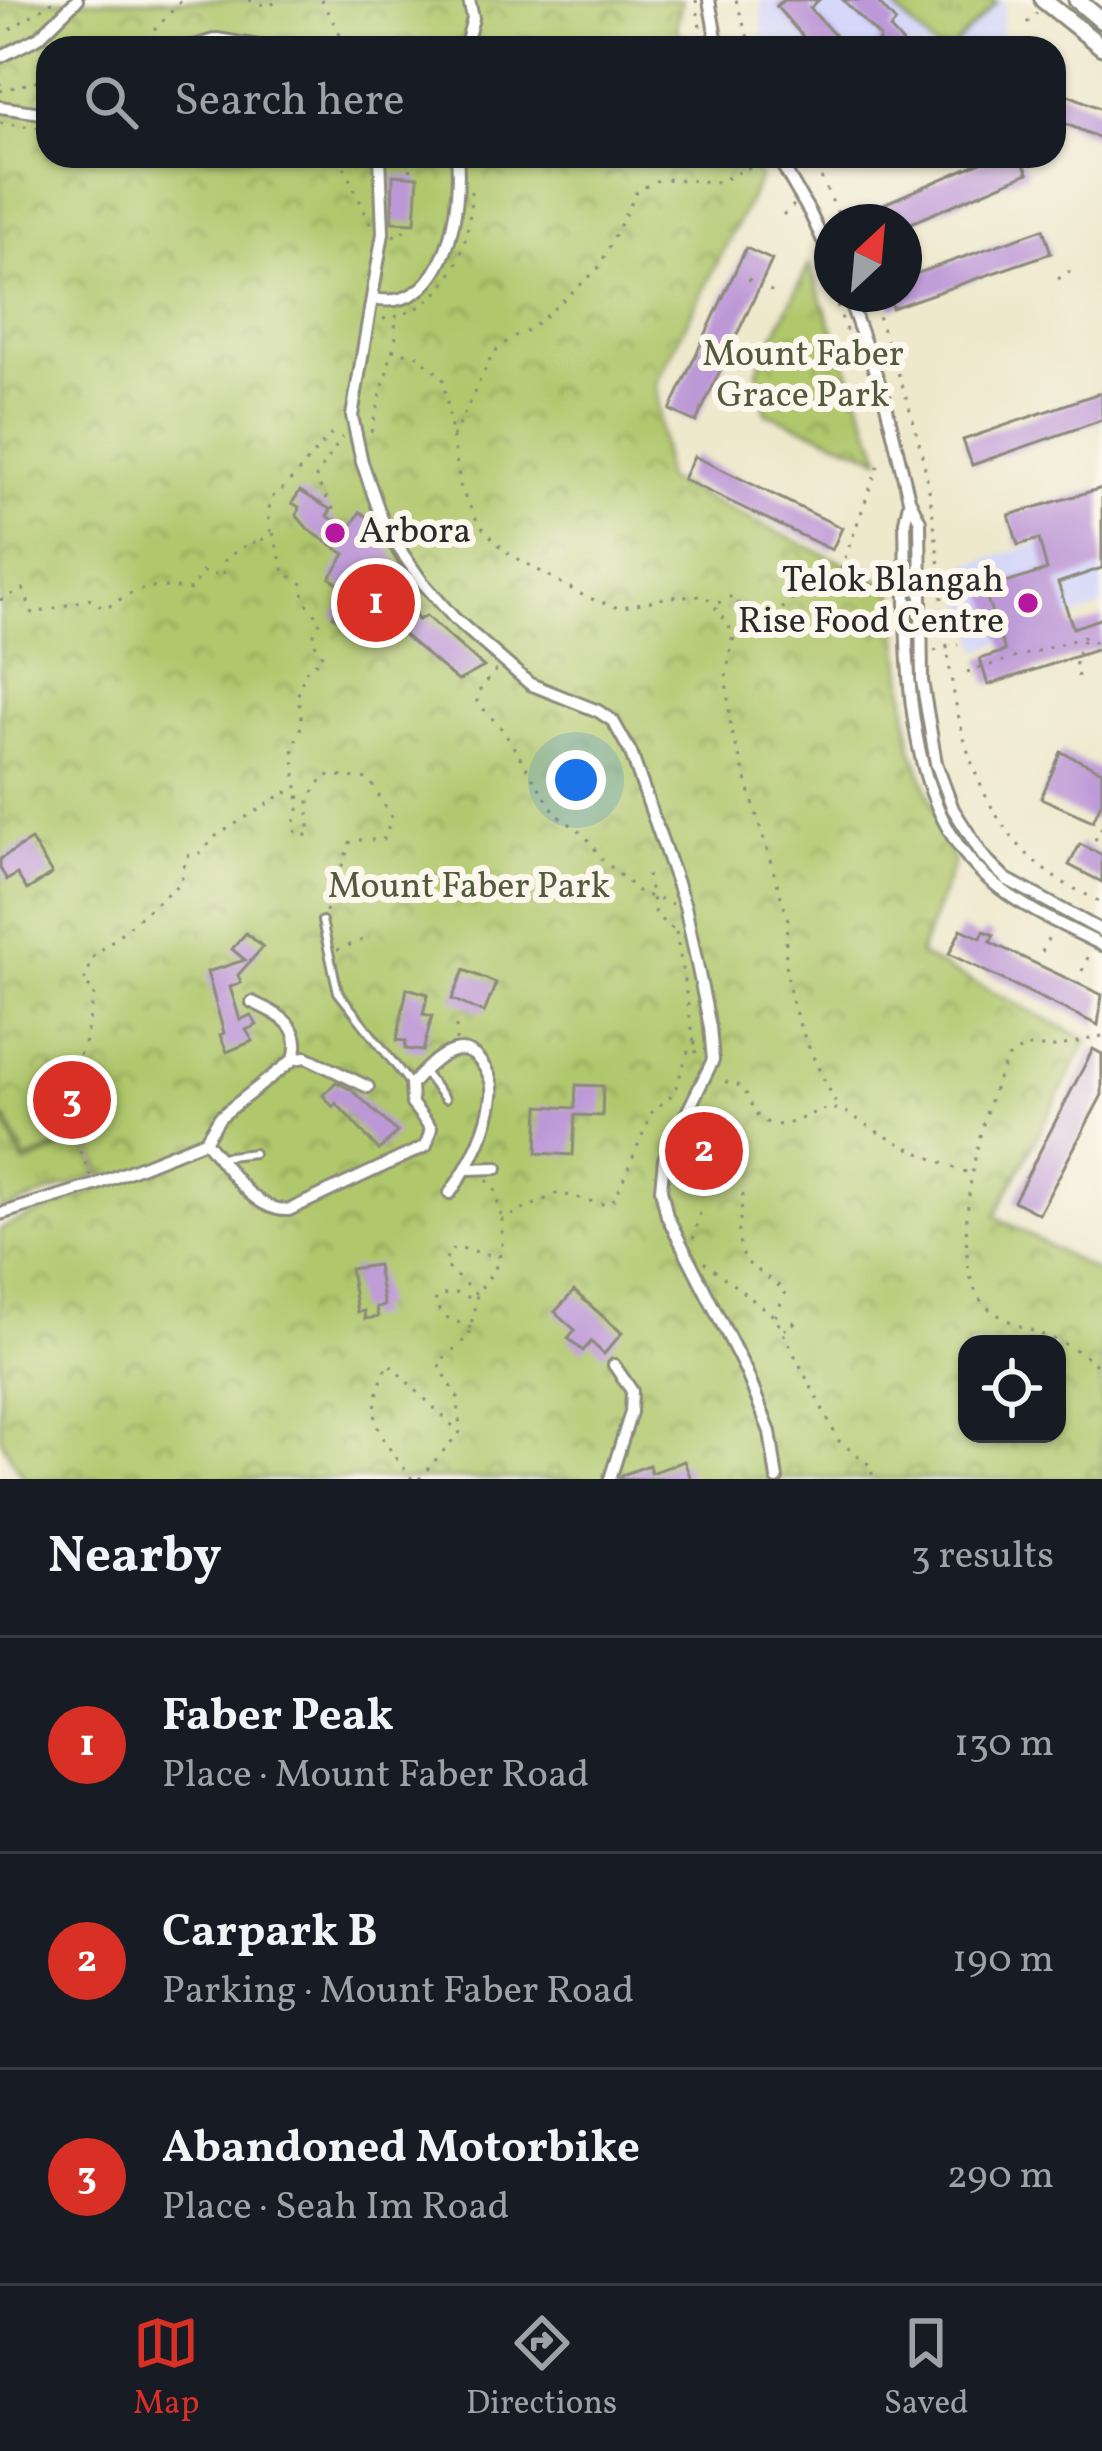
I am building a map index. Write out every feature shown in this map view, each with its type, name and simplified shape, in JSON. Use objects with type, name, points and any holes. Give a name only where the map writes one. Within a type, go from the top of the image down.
[{"type":"main road","points":[[1043,0],[1102,47]]},
{"type":"main road","points":[[1077,0],[1102,21]]},
{"type":"street","points":[[40,36],[77,0]]},
{"type":"street","points":[[468,36],[473,18],[470,0]]},
{"type":"street","points":[[709,0],[716,36]]},
{"type":"street","points":[[0,57],[36,39]]},
{"type":"street","points":[[0,106],[36,113]]},
{"type":"street","points":[[380,168],[383,233],[352,416],[362,462],[388,531],[454,618],[530,684],[598,711],[623,734],[685,906],[713,1060],[664,1159],[661,1189],[678,1244],[746,1371],[770,1432],[777,1479]]},
{"type":"street","points":[[374,299],[413,296],[428,281],[457,215],[458,168]]},
{"type":"street","points":[[777,168],[814,230]]},
{"type":"street","points":[[853,312],[884,397],[909,500],[920,521],[920,654],[936,764],[945,790],[965,832],[1006,879],[1102,932]]},
{"type":"street","points":[[909,500],[905,521],[908,640],[913,724],[923,769],[956,842],[994,885],[1102,945]]},
{"type":"street","points":[[913,724],[932,722]]},
{"type":"street","points":[[252,1002],[294,1029],[298,1040],[295,1059]]},
{"type":"street","points":[[205,1141],[257,1201],[279,1211],[289,1210],[426,1146],[431,1128],[412,1105],[411,1085],[449,1052],[463,1049],[476,1055],[488,1072],[492,1096],[473,1169],[450,1193]]},
{"type":"street","points":[[0,1214],[95,1185],[205,1141],[220,1117],[295,1059],[307,1058],[368,1087]]},
{"type":"street","points":[[473,1169],[497,1168]]},
{"type":"street","points":[[610,1479],[631,1412],[632,1391],[614,1365]]},
{"type":"lane","points":[[530,684],[531,699]]},
{"type":"lane","points":[[322,921],[338,992],[411,1085]]},
{"type":"lane","points":[[423,1071],[446,1099]]},
{"type":"lane","points":[[220,1157],[254,1153]]},
{"type":"path","points":[[0,37],[55,0]]},
{"type":"path","points":[[151,36],[182,0]]},
{"type":"path","points":[[249,0],[267,6],[282,0]]},
{"type":"path","points":[[312,0],[321,1],[340,36]]},
{"type":"path","points":[[696,0],[701,36]]},
{"type":"path","points":[[736,0],[747,36]]},
{"type":"path","points":[[0,68],[1,90],[36,81]]},
{"type":"path","points":[[0,123],[36,128]]},
{"type":"path","points":[[344,168],[365,215]]},
{"type":"path","points":[[411,168],[411,176]]},
{"type":"path","points":[[451,441],[493,353],[532,328],[598,269],[637,190],[660,179],[718,182],[749,168]]},
{"type":"path","points":[[817,168],[834,204]]},
{"type":"path","points":[[783,215],[795,204]]},
{"type":"path","points":[[1058,279],[1070,271]]},
{"type":"path","points":[[748,279],[776,294]]},
{"type":"path","points":[[371,433],[392,350],[395,317],[377,320]]},
{"type":"path","points":[[392,350],[418,356],[443,379],[461,490],[479,524],[506,552],[586,597],[619,608],[694,594],[716,604],[732,640],[726,678],[731,729],[788,920],[785,979],[803,1038],[839,1108],[929,1160],[971,1173]]},
{"type":"path","points":[[322,921],[350,840],[383,840],[392,818],[369,779],[326,775],[309,798],[309,836],[298,835],[292,827],[299,811],[293,748],[302,724],[298,695],[305,672],[322,656],[312,638],[321,620],[303,599],[304,585],[284,572],[268,514],[271,498],[289,485],[297,470],[338,429]]},
{"type":"path","points":[[336,521],[315,478],[343,436]]},
{"type":"path","points":[[732,640],[751,634],[795,598],[824,586],[840,572],[878,466]]},
{"type":"path","points":[[0,600],[24,589],[33,614],[89,599],[105,609],[138,587],[191,590],[202,572],[223,576],[225,559],[252,541],[257,545],[272,530]]},
{"type":"path","points":[[716,604],[732,596],[736,599],[751,634]]},
{"type":"path","points":[[968,672],[1084,637],[1102,646]]},
{"type":"path","points":[[1078,677],[1075,660],[1084,637]]},
{"type":"path","points":[[946,648],[958,645]]},
{"type":"path","points":[[502,664],[477,694],[479,706],[502,729],[556,814],[585,835],[601,858],[627,881],[656,901]]},
{"type":"path","points":[[960,718],[982,789],[1011,837],[1047,872],[1102,903]]},
{"type":"path","points":[[95,1185],[59,1104],[85,1041],[95,990],[82,984],[94,956],[181,882],[186,856],[202,852],[213,838],[286,792],[309,798]]},
{"type":"path","points":[[1095,840],[1102,827]]},
{"type":"path","points":[[647,875],[656,916],[676,932],[700,1072]]},
{"type":"path","points":[[1042,952],[1051,932]]},
{"type":"path","points":[[329,952],[368,938]]},
{"type":"path","points":[[1082,971],[1089,955]]},
{"type":"path","points":[[456,1022],[456,1042]]},
{"type":"path","points":[[1102,1036],[1057,1047],[1024,1047],[1008,1058],[971,1173],[965,1267],[982,1303],[1076,1350],[1102,1372]]},
{"type":"path","points":[[502,1220],[558,1193],[602,1204],[615,1199],[652,1112],[674,1093],[694,1043]]},
{"type":"path","points":[[725,1082],[742,1085],[757,1117],[775,1125],[839,1108]]},
{"type":"path","points":[[419,1479],[460,1432],[458,1398],[438,1363],[464,1343],[472,1328],[476,1297],[500,1258],[502,1220],[495,1190],[473,1169]]},
{"type":"path","points":[[743,1194],[738,1238],[745,1261],[786,1291],[775,1317]]},
{"type":"path","points":[[692,1243],[702,1206]]},
{"type":"path","points":[[476,1297],[446,1267],[447,1252],[457,1247],[500,1258]]},
{"type":"path","points":[[701,1259],[775,1317],[839,1441],[872,1467],[872,1479]]},
{"type":"path","points":[[472,1328],[446,1317],[434,1305],[436,1296],[445,1292],[476,1297]]},
{"type":"path","points":[[783,1332],[793,1322],[796,1326]]},
{"type":"path","points":[[412,1479],[374,1426],[375,1394],[388,1363],[460,1432]]},
{"type":"shaded area","points":[[761,0],[1005,0],[1001,36],[762,36]]},
{"type":"shaded area","points":[[1102,526],[1102,607],[979,650],[956,568]]},
{"type":"green space","name":"Mount Faber Park","points":[[0,0],[682,0],[676,27],[681,36],[36,36],[36,168],[754,168],[760,179],[656,382],[665,479],[893,587],[911,746],[954,863],[919,955],[1088,1040],[995,1216],[1102,1275],[1102,1479],[23,1479],[0,1437],[0,1229],[107,1186],[88,1136],[25,1160],[7,1119],[0,1121]]},
{"type":"green space","points":[[887,0],[997,2],[964,36],[923,36]]},
{"type":"green space","name":"Mount Faber Grace Park","points":[[809,265],[814,312],[827,312],[881,458],[766,413],[757,371]]},
{"type":"green space","points":[[5,1121],[24,1164],[84,1139],[98,1175],[0,1211],[0,1124]]},
{"type":"building","points":[[784,0],[819,0],[810,8],[835,36],[802,36],[776,6]]},
{"type":"building","points":[[843,0],[876,0],[896,22],[890,29],[896,36],[879,36]]},
{"type":"building","points":[[1066,94],[1102,109],[1102,139],[1066,124]]},
{"type":"building","points":[[967,168],[1026,168],[1028,173],[922,218],[922,204],[884,204]]},
{"type":"building","points":[[393,175],[418,177],[415,223],[392,222]]},
{"type":"building","points":[[1043,229],[1051,253],[922,298],[922,272]]},
{"type":"building","points":[[746,248],[772,260],[696,422],[670,410]]},
{"type":"building","points":[[1102,392],[1102,420],[972,465],[963,440]]},
{"type":"building","points":[[694,456],[842,528],[832,550],[683,479]]},
{"type":"building","points":[[1102,488],[1102,568],[1058,583],[1073,628],[1102,618],[1102,648],[988,685],[980,659],[1005,651],[984,590],[1047,570],[1039,539],[1018,545],[1009,515]]},
{"type":"building","points":[[300,491],[331,510],[327,516],[349,529],[360,512],[372,520],[406,576],[406,595],[418,620],[426,616],[484,667],[458,681],[393,626],[385,609],[366,638],[333,616],[350,591],[330,578],[345,554],[297,516],[299,507],[292,503]]},
{"type":"building","points":[[1061,752],[1102,771],[1102,801],[1093,821],[1041,798]]},
{"type":"building","points":[[31,840],[52,874],[27,890],[17,874],[7,880],[0,859]]},
{"type":"building","points":[[1080,844],[1102,855],[1102,882],[1069,865]]},
{"type":"building","points":[[961,929],[981,938],[984,931],[994,935],[990,942],[1102,995],[1098,1025],[949,954]]},
{"type":"building","points":[[246,933],[263,947],[238,975],[241,983],[230,987],[240,1020],[251,1015],[257,1025],[246,1030],[253,1041],[227,1052],[207,972],[245,960],[232,949]]},
{"type":"building","points":[[464,970],[496,983],[484,1013],[452,999]]},
{"type":"building","points":[[407,988],[428,994],[423,1014],[432,1016],[423,1051],[405,1049],[406,1041],[397,1040]]},
{"type":"building","points":[[1093,1049],[1102,1054],[1102,1095],[1039,1214],[1014,1201]]},
{"type":"building","points":[[336,1082],[352,1090],[397,1132],[379,1150],[323,1095]]},
{"type":"building","points":[[576,1085],[603,1086],[602,1116],[575,1115],[573,1155],[537,1153],[539,1106],[575,1108]]},
{"type":"building","points":[[377,1265],[384,1306],[376,1307],[378,1317],[365,1319],[364,1311],[357,1312],[350,1269]]},
{"type":"building","points":[[574,1291],[622,1333],[604,1354],[591,1342],[583,1351],[568,1338],[575,1330],[555,1312]]},
{"type":"building","points":[[684,1461],[691,1479],[620,1479],[649,1465],[651,1473]]},
{"type":"place","name":"Arbora","points":[[335,533]]},
{"type":"place","name":"Faber Peak","points":[[376,603]]},
{"type":"place","name":"Telok Blangah Rise Food Centre","points":[[1028,603]]},
{"type":"place","name":"Abandoned Motorbike","points":[[72,1100]]},
{"type":"place","name":"Carpark B","points":[[704,1151]]}]
